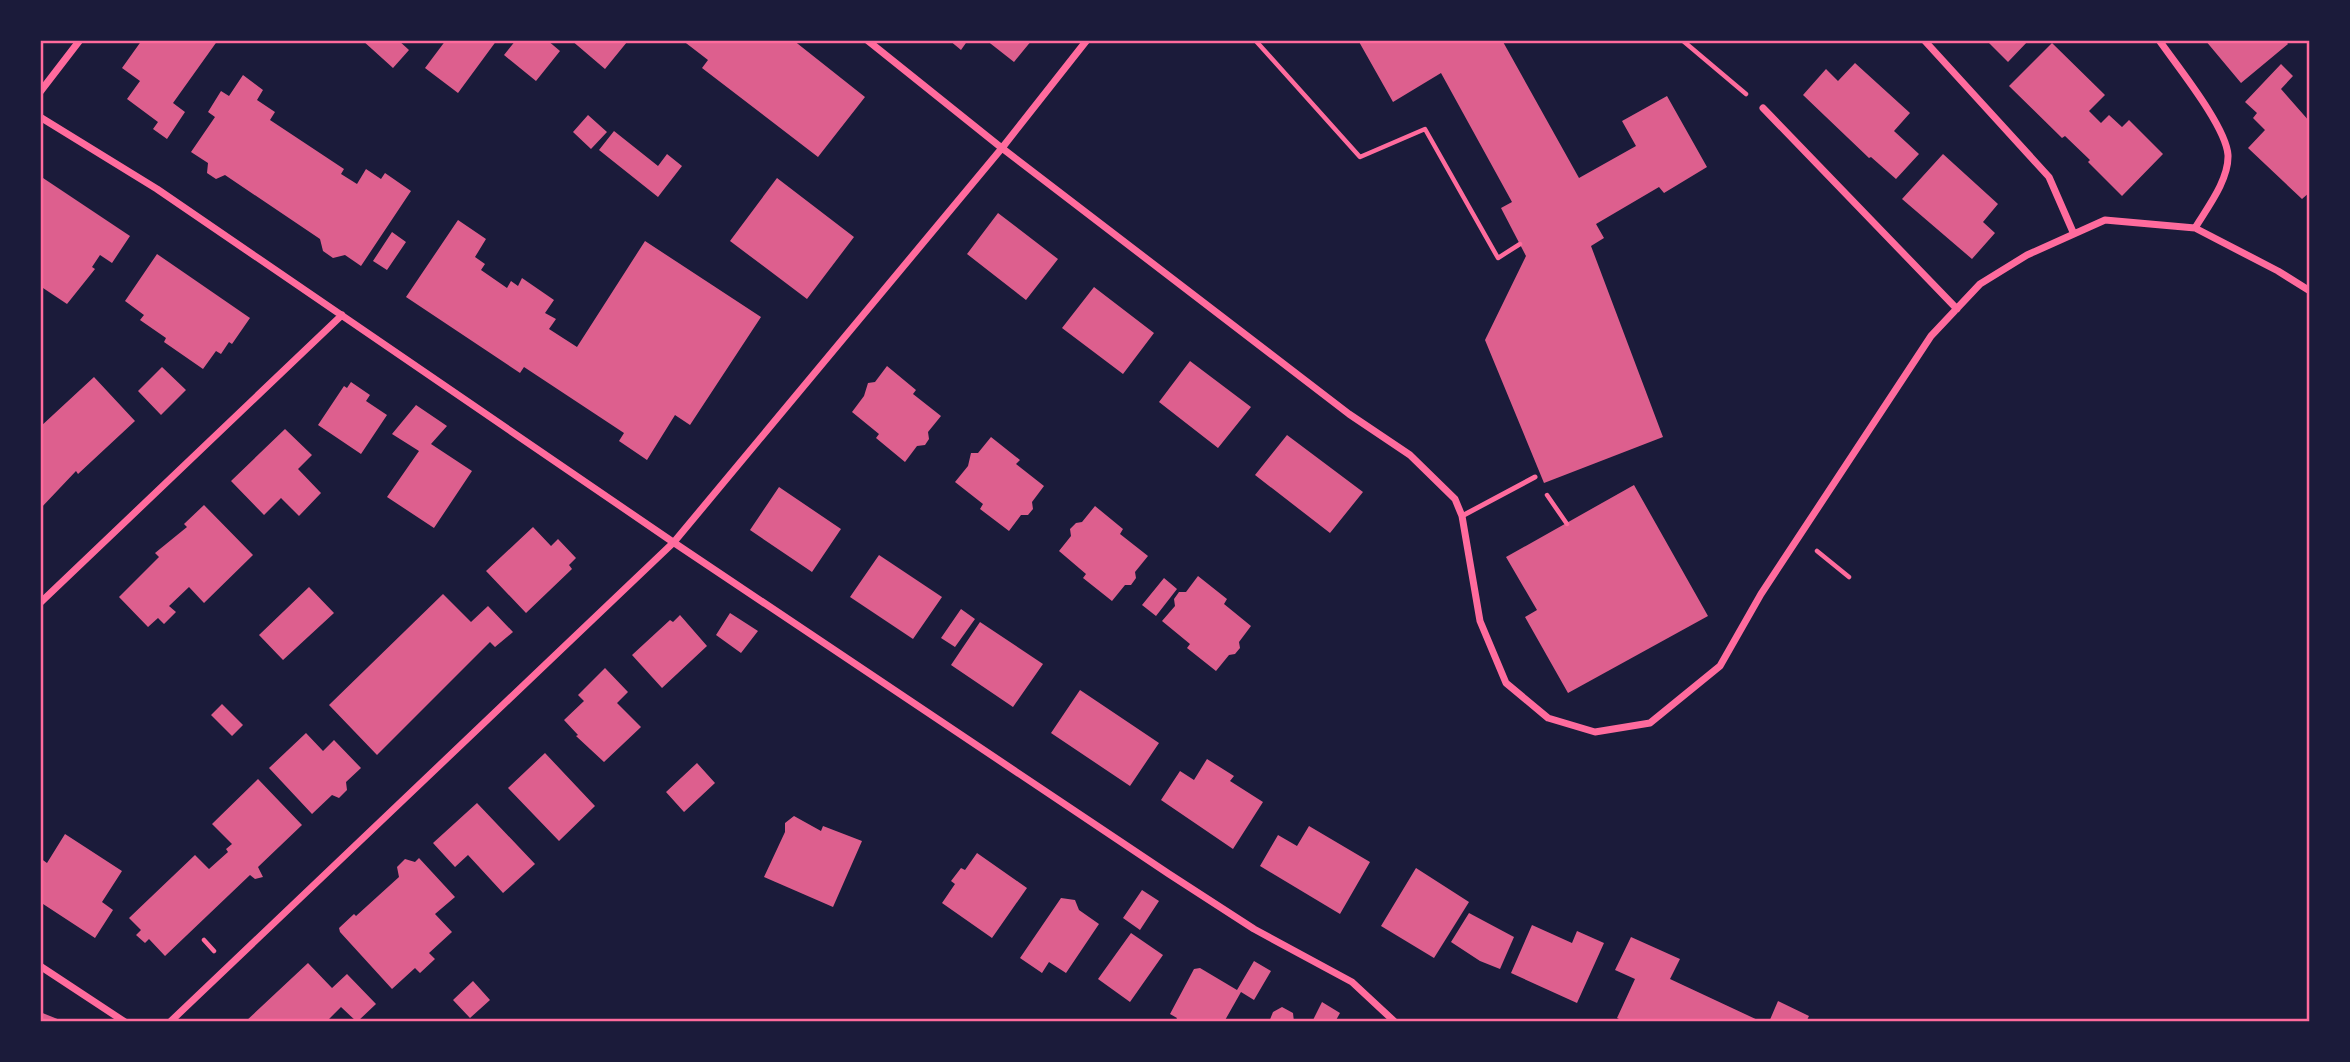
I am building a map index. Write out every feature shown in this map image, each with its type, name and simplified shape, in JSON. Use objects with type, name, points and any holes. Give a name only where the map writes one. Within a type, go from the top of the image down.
[{"type":"street","points":[[40,92],[80,40]]},
{"type":"street","points":[[867,40],[1002,148],[1349,414],[1410,455],[1455,499],[1462,516],[1480,621],[1506,683],[1548,718],[1595,732],[1650,723],[1720,666],[1799,537],[1931,336],[1980,284],[2073,232],[2105,220],[2195,228],[2278,271],[2310,291]]},
{"type":"street","points":[[170,1022],[674,542],[1002,148],[1087,40]]},
{"type":"street","points":[[1924,40],[2049,177],[2073,232]]},
{"type":"street","points":[[2159,40],[2223,137],[2228,157],[2218,190],[2195,228]]},
{"type":"street","points":[[1763,108],[1956,309]]},
{"type":"street","points":[[40,117],[157,189],[674,542],[1254,929],[1353,982],[1395,1022]]},
{"type":"street","points":[[40,603],[342,315]]},
{"type":"street","points":[[40,966],[125,1022]]},
{"type":"lane","points":[[1462,516],[1535,477]]},
{"type":"path","points":[[1255,40],[1360,157],[1425,129],[1498,258],[1520,244]]},
{"type":"path","points":[[1682,40],[1763,108]]},
{"type":"path","points":[[1535,477],[1567,524]]},
{"type":"path","points":[[1799,537],[1849,577]]},
{"type":"building","points":[[142,40],[218,40],[173,103],[185,112],[167,139],[153,129],[158,122],[127,99],[140,81],[122,68]]},
{"type":"building","points":[[362,40],[398,40],[409,50],[393,68]]},
{"type":"building","points":[[446,40],[497,40],[458,93],[425,68]]},
{"type":"building","points":[[516,40],[547,40],[560,51],[536,81],[504,55]]},
{"type":"building","points":[[571,40],[624,40],[627,42],[605,69]]},
{"type":"building","points":[[682,40],[793,40],[865,97],[818,157],[702,68],[708,60]]},
{"type":"building","points":[[949,40],[968,40],[961,50]]},
{"type":"building","points":[[986,40],[1032,40],[1014,62]]},
{"type":"building","points":[[1358,40],[1502,40],[1579,178],[1636,146],[1622,121],[1667,96],[1707,167],[1664,193],[1659,187],[1596,224],[1604,238],[1591,246],[1663,437],[1544,483],[1485,340],[1526,256],[1501,208],[1512,202],[1441,73],[1393,102]]},
{"type":"building","points":[[1986,40],[2029,40],[2008,62]]},
{"type":"building","points":[[2205,40],[2285,40],[2288,44],[2241,83]]},
{"type":"building","points":[[2052,43],[2105,95],[2089,111],[2101,123],[2109,115],[2122,127],[2129,120],[2163,154],[2122,196],[2088,162],[2090,160],[2065,136],[2062,138],[2009,86]]},
{"type":"building","points":[[1855,63],[1910,113],[1894,131],[1919,154],[1896,179],[1869,158],[1803,95],[1826,69],[1838,81]]},
{"type":"building","points":[[2281,64],[2293,76],[2281,89],[2310,122],[2310,192],[2302,199],[2248,148],[2265,130],[2253,118],[2257,113],[2245,102]]},
{"type":"building","points":[[243,75],[263,90],[257,100],[275,112],[270,120],[344,169],[341,174],[357,184],[366,169],[381,179],[385,173],[411,191],[361,266],[345,255],[333,258],[323,251],[320,239],[225,175],[216,179],[207,173],[208,163],[191,152],[215,117],[208,112],[221,91],[229,96]]},
{"type":"building","points":[[588,115],[607,132],[591,149],[573,132]]},
{"type":"building","points":[[614,131],[658,166],[667,154],[682,166],[658,197],[599,150]]},
{"type":"building","points":[[1943,154],[1998,204],[1983,222],[1995,233],[1972,259],[1902,199]]},
{"type":"building","points":[[40,176],[130,236],[112,263],[100,255],[92,267],[95,269],[67,304],[40,286]]},
{"type":"building","points":[[777,178],[854,237],[807,299],[730,241]]},
{"type":"building","points":[[998,213],[1058,259],[1026,300],[967,254]]},
{"type":"building","points":[[458,220],[486,239],[475,257],[485,264],[481,270],[507,288],[511,281],[518,286],[522,278],[554,300],[545,313],[556,319],[549,329],[577,347],[645,241],[761,317],[690,425],[675,415],[647,460],[619,441],[624,433],[524,367],[520,373],[406,297]]},
{"type":"building","points":[[392,232],[406,242],[387,270],[373,261]]},
{"type":"building","points":[[157,254],[250,318],[232,344],[229,342],[221,354],[216,351],[203,369],[164,342],[166,338],[140,320],[144,315],[125,301]]},
{"type":"building","points":[[1094,287],[1154,333],[1123,374],[1062,328]]},
{"type":"building","points":[[1190,361],[1251,407],[1218,448],[1159,402]]},
{"type":"building","points":[[887,366],[916,390],[913,394],[941,416],[928,432],[929,439],[925,445],[917,446],[905,462],[876,438],[879,434],[852,412],[864,396],[868,383],[875,382]]},
{"type":"building","points":[[162,367],[186,390],[161,415],[138,391]]},
{"type":"building","points":[[94,377],[135,421],[78,474],[76,471],[40,509],[40,427]]},
{"type":"building","points":[[351,382],[370,395],[366,401],[387,415],[361,454],[318,425],[344,386],[347,388]]},
{"type":"building","points":[[416,405],[447,426],[431,444],[472,471],[434,528],[387,497],[419,451],[392,434]]},
{"type":"building","points":[[285,429],[312,455],[298,469],[321,493],[299,516],[281,498],[264,515],[231,481]]},
{"type":"building","points":[[1287,435],[1363,492],[1330,533],[1255,475]]},
{"type":"building","points":[[991,437],[1020,460],[1016,464],[1044,486],[1032,502],[1033,509],[1028,515],[1021,515],[1009,531],[980,509],[983,504],[955,482],[968,466],[971,453],[978,453]]},
{"type":"building","points":[[1634,485],[1708,616],[1568,693],[1525,617],[1537,610],[1506,557]]},
{"type":"building","points":[[779,487],[841,529],[812,572],[750,530]]},
{"type":"building","points":[[204,505],[253,555],[204,603],[189,587],[169,606],[176,612],[164,624],[158,618],[148,627],[119,597],[159,557],[155,553],[187,527],[184,524]]},
{"type":"building","points":[[1095,506],[1123,529],[1120,534],[1148,556],[1135,572],[1136,578],[1131,585],[1125,585],[1112,601],[1083,578],[1086,574],[1059,551],[1071,536],[1070,529],[1076,523],[1082,522]]},
{"type":"building","points":[[533,527],[551,546],[558,539],[576,558],[569,565],[572,569],[526,613],[486,571]]},
{"type":"building","points":[[879,555],[942,597],[913,639],[850,597]]},
{"type":"building","points":[[1198,576],[1227,599],[1224,604],[1251,626],[1239,642],[1240,648],[1235,654],[1229,655],[1216,671],[1187,648],[1190,644],[1162,621],[1175,606],[1174,599],[1179,592],[1186,592]]},
{"type":"building","points":[[1164,578],[1177,589],[1156,616],[1142,605]]},
{"type":"building","points":[[309,587],[334,613],[283,660],[259,635]]},
{"type":"building","points":[[443,594],[471,622],[488,606],[513,632],[495,647],[490,642],[377,755],[329,705]]},
{"type":"building","points":[[961,609],[975,619],[955,647],[941,638]]},
{"type":"building","points":[[730,613],[758,631],[741,653],[716,635]]},
{"type":"building","points":[[680,615],[707,646],[662,688],[632,655],[670,620],[673,622]]},
{"type":"building","points":[[980,622],[1043,664],[1013,707],[951,665]]},
{"type":"building","points":[[605,668],[628,692],[617,703],[641,727],[604,762],[576,736],[578,735],[564,720],[584,701],[578,695]]},
{"type":"building","points":[[1080,690],[1159,743],[1130,786],[1051,733]]},
{"type":"building","points":[[222,704],[243,725],[232,736],[211,715]]},
{"type":"building","points":[[306,733],[323,751],[334,740],[361,768],[346,782],[347,790],[339,798],[332,795],[312,814],[269,768]]},
{"type":"building","points":[[545,753],[595,806],[559,841],[508,788]]},
{"type":"building","points":[[1207,759],[1234,776],[1230,781],[1263,802],[1233,849],[1161,800],[1180,771],[1194,780]]},
{"type":"building","points":[[697,763],[715,783],[684,812],[666,792]]},
{"type":"building","points":[[258,779],[302,825],[258,867],[263,877],[255,879],[250,875],[165,956],[149,939],[145,943],[136,935],[141,930],[129,918],[195,855],[209,869],[228,852],[226,849],[232,844],[212,824]]},
{"type":"building","points":[[477,803],[535,864],[503,893],[468,855],[455,867],[433,843]]},
{"type":"building","points":[[794,816],[821,831],[823,826],[862,841],[833,907],[764,877],[785,832],[785,823]]},
{"type":"building","points":[[1309,826],[1370,862],[1340,914],[1260,866],[1278,835],[1297,846]]},
{"type":"building","points":[[65,834],[122,871],[102,902],[113,910],[95,938],[40,902],[40,858],[47,863]]},
{"type":"building","points":[[977,853],[1027,888],[992,938],[942,903],[955,884],[951,881],[961,868],[965,870]]},
{"type":"building","points":[[419,858],[455,897],[435,914],[452,932],[429,953],[435,959],[420,973],[415,968],[392,989],[339,928],[399,877],[397,867],[405,859],[415,862]]},
{"type":"building","points":[[1416,868],[1469,902],[1434,958],[1381,926]]},
{"type":"building","points":[[1142,890],[1159,901],[1140,930],[1123,918]]},
{"type":"building","points":[[1061,898],[1075,900],[1079,910],[1099,924],[1066,973],[1049,962],[1042,973],[1020,958]]},
{"type":"building","points":[[1469,913],[1514,937],[1500,969],[1480,961],[1451,942]]},
{"type":"building","points":[[1532,925],[1572,943],[1577,931],[1604,943],[1577,1003],[1511,973]]},
{"type":"building","points":[[1131,933],[1163,955],[1130,1002],[1098,979]]},
{"type":"building","points":[[1631,937],[1680,959],[1670,979],[1762,1022],[1625,1022],[1617,1018],[1635,979],[1615,970]]},
{"type":"building","points":[[1254,961],[1271,971],[1254,1000],[1241,992],[1224,1022],[1175,1022],[1177,1018],[1170,1014],[1194,969],[1200,968],[1237,990]]},
{"type":"building","points":[[308,963],[332,988],[347,974],[376,1004],[357,1022],[341,1007],[326,1022],[245,1022]]},
{"type":"building","points":[[473,981],[490,1000],[470,1018],[453,1000]]},
{"type":"building","points":[[1778,1001],[1809,1016],[1806,1022],[1769,1022]]},
{"type":"building","points":[[1322,1002],[1340,1013],[1335,1022],[1312,1022]]},
{"type":"building","points":[[1282,1007],[1293,1013],[1294,1022],[1269,1022],[1273,1012]]},
{"type":"building","points":[[40,1012],[65,1022],[40,1022]]}]
